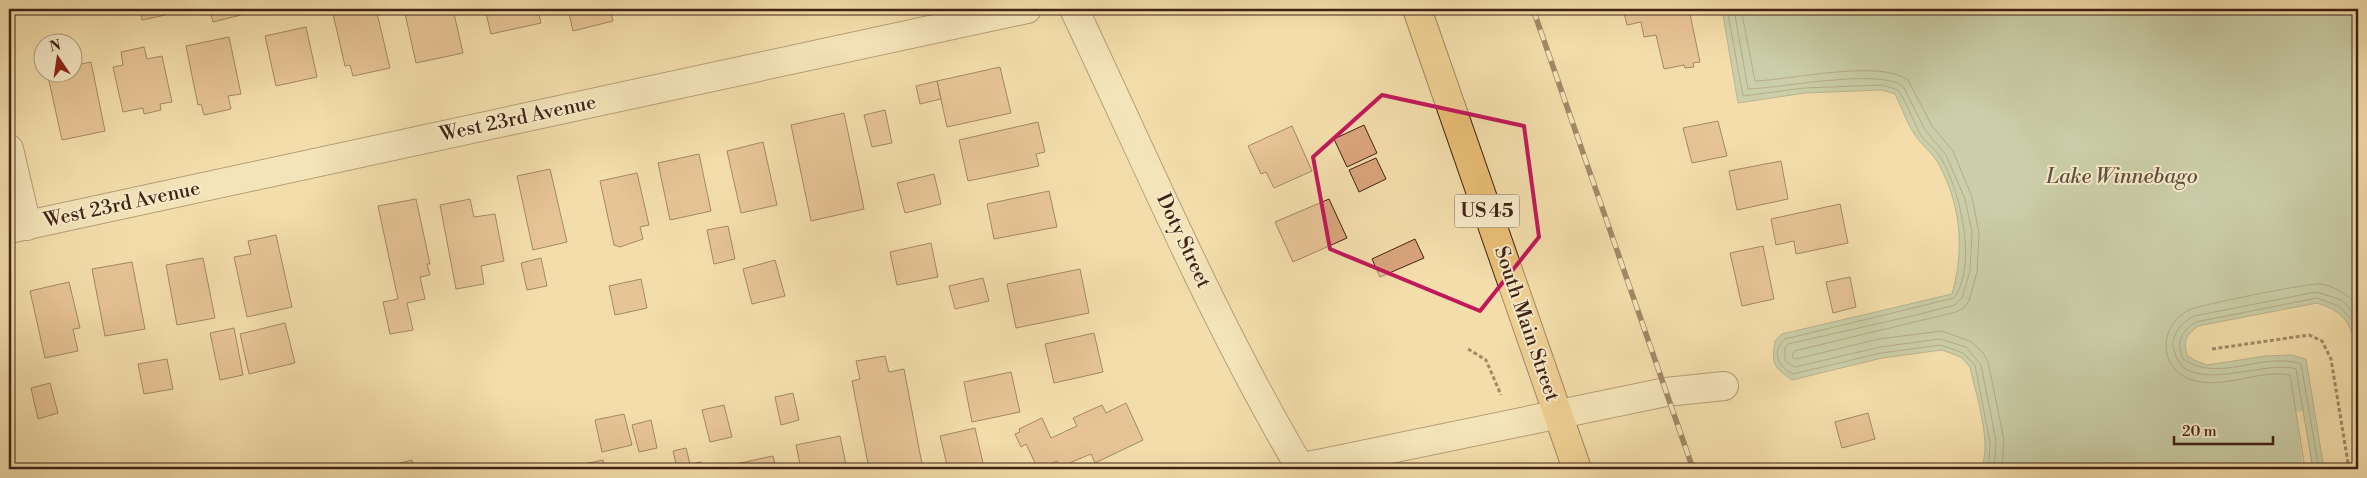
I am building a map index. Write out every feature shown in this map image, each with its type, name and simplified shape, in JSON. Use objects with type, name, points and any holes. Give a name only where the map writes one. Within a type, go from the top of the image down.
[{"type":"main road","name":"South Main Street","points":[[1417,9],[1577,469]]},
{"type":"street","name":"West 23rd Avenue","points":[[18,227],[1027,9]]},
{"type":"street","name":"Doty Street","points":[[1074,9],[1230,340],[1298,469]]},
{"type":"street","points":[[9,149],[18,227]]},
{"type":"street","points":[[1298,469],[1558,413],[1666,392],[1724,386]]},
{"type":"path","points":[[2212,349],[2309,335],[2322,341],[2331,359],[2349,469]]},
{"type":"path","points":[[1468,349],[1486,360],[1513,423]]},
{"type":"highlighted area","points":[[1382,95],[1524,126],[1539,237],[1480,311],[1330,249],[1313,157]]},
{"type":"water","name":"Lake Winnebago","points":[[1722,9],[2358,9],[2358,349],[2345,319],[2334,310],[2317,303],[2198,326],[2186,339],[2185,346],[2187,355],[2207,365],[2266,356],[2291,355],[2306,359],[2324,469],[1980,469],[1984,460],[1985,448],[1982,419],[1970,367],[1961,357],[1942,350],[1882,358],[1792,380],[1785,375],[1777,368],[1774,360],[1775,341],[1782,334],[1952,294],[1959,260],[1956,210],[1945,177],[1937,161],[1919,141],[1895,94],[1882,90],[1805,93],[1738,103]]},
{"type":"pier","points":[[2304,411],[2312,469],[2303,469],[2296,412]]},
{"type":"building","points":[[139,9],[163,9],[165,15],[142,20]]},
{"type":"building","points":[[209,9],[240,9],[241,15],[213,22]]},
{"type":"building","points":[[288,9],[311,9],[289,14]]},
{"type":"building","points":[[328,9],[376,9],[390,68],[353,76],[350,65],[345,66],[333,14],[330,15]]},
{"type":"building","points":[[404,9],[453,9],[463,53],[416,63]]},
{"type":"building","points":[[485,9],[538,9],[541,23],[491,34]]},
{"type":"building","points":[[568,9],[610,9],[613,21],[573,31]]},
{"type":"building","points":[[1221,9],[1234,9],[1223,14]]},
{"type":"building","points":[[1623,9],[1689,9],[1700,62],[1693,63],[1694,67],[1685,68],[1684,65],[1664,69],[1656,35],[1644,37],[1641,22],[1627,25]]},
{"type":"building","points":[[306,27],[317,77],[276,86],[265,36]]},
{"type":"building","points":[[229,37],[241,94],[228,96],[231,109],[204,115],[201,104],[198,105],[186,46]]},
{"type":"building","points":[[144,47],[147,59],[162,56],[172,102],[160,104],[161,110],[144,114],[143,108],[123,112],[113,67],[123,65],[121,52]]},
{"type":"building","points":[[91,62],[105,131],[62,140],[49,82],[82,82],[82,64]]},
{"type":"building","points":[[1000,67],[1011,113],[947,127],[937,81]]},
{"type":"building","points":[[937,81],[941,99],[920,104],[916,86]]},
{"type":"building","points":[[885,110],[892,143],[872,147],[864,115]]},
{"type":"building","points":[[844,113],[864,209],[811,221],[791,125]]},
{"type":"building","points":[[1718,121],[1727,156],[1692,163],[1683,128]]},
{"type":"building","points":[[1038,122],[1045,152],[1036,154],[1039,166],[968,181],[959,140]]},
{"type":"building","points":[[1364,125],[1377,153],[1347,167],[1334,139]]},
{"type":"building","points":[[1292,126],[1312,171],[1274,188],[1266,172],[1261,174],[1248,146]]},
{"type":"building","points":[[763,142],[777,205],[741,213],[727,151]]},
{"type":"building","points":[[699,154],[711,211],[670,220],[658,163]]},
{"type":"building","points":[[1376,158],[1386,179],[1359,192],[1349,170]]},
{"type":"building","points":[[1781,161],[1788,199],[1737,210],[1729,171]]},
{"type":"building","points":[[550,169],[567,242],[533,250],[517,176]]},
{"type":"building","points":[[637,173],[649,225],[640,227],[643,239],[620,247],[614,245],[600,181]]},
{"type":"building","points":[[934,174],[941,204],[905,213],[897,183]]},
{"type":"building","points":[[1049,191],[1057,227],[994,239],[987,204]]},
{"type":"building","points":[[416,199],[430,264],[427,264],[430,275],[420,277],[425,299],[407,303],[413,330],[390,334],[383,302],[398,299],[378,206]]},
{"type":"building","points":[[470,199],[474,217],[495,214],[504,261],[481,266],[484,284],[456,289],[440,205]]},
{"type":"building","points":[[1329,199],[1347,238],[1293,262],[1275,222]]},
{"type":"building","points":[[1840,204],[1848,243],[1796,254],[1794,241],[1776,245],[1771,219]]},
{"type":"building","points":[[728,226],[735,259],[714,264],[707,230]]},
{"type":"building","points":[[276,235],[292,307],[247,317],[234,257],[251,254],[248,241]]},
{"type":"building","points":[[1415,239],[1424,258],[1380,277],[1372,259]]},
{"type":"building","points":[[931,243],[938,277],[897,285],[890,252]]},
{"type":"building","points":[[1763,246],[1774,299],[1742,306],[1730,253]]},
{"type":"building","points":[[203,258],[215,318],[177,325],[166,265]]},
{"type":"building","points":[[541,258],[547,286],[527,290],[521,263]]},
{"type":"building","points":[[775,260],[785,296],[752,304],[743,269]]},
{"type":"building","points":[[132,262],[145,329],[105,336],[92,269]]},
{"type":"building","points":[[1080,269],[1089,313],[1016,328],[1007,284]]},
{"type":"building","points":[[1850,277],[1856,307],[1833,313],[1826,282]]},
{"type":"building","points":[[983,278],[989,301],[955,309],[949,286]]},
{"type":"building","points":[[641,279],[647,308],[615,315],[609,286]]},
{"type":"building","points":[[69,282],[80,328],[73,329],[78,351],[45,358],[30,291]]},
{"type":"building","points":[[285,323],[295,363],[249,374],[240,334]]},
{"type":"building","points":[[234,328],[243,375],[220,380],[210,333]]},
{"type":"building","points":[[1094,333],[1103,372],[1054,383],[1045,344]]},
{"type":"building","points":[[885,356],[889,372],[904,369],[922,464],[896,469],[869,469],[852,381],[860,379],[856,361]]},
{"type":"building","points":[[167,359],[173,389],[144,394],[138,364]]},
{"type":"building","points":[[1011,372],[1020,412],[972,422],[964,382]]},
{"type":"building","points":[[50,383],[58,413],[38,419],[31,388]]},
{"type":"building","points":[[793,393],[799,420],[781,425],[775,397]]},
{"type":"building","points":[[1126,403],[1143,440],[1095,463],[1091,454],[1060,467],[1057,461],[1038,469],[1026,444],[1021,447],[1015,434],[1020,432],[1019,429],[1042,418],[1051,438],[1077,426],[1073,418],[1102,405],[1106,413]]},
{"type":"building","points":[[724,405],[732,437],[710,442],[702,410]]},
{"type":"building","points":[[1868,413],[1875,439],[1842,448],[1835,422]]},
{"type":"building","points":[[624,414],[632,445],[602,452],[595,420]]},
{"type":"building","points":[[651,420],[657,448],[639,452],[632,425]]},
{"type":"building","points":[[975,428],[983,463],[948,469],[940,436]]},
{"type":"building","points":[[840,436],[847,469],[801,469],[796,445]]},
{"type":"building","points":[[686,448],[690,464],[701,462],[702,469],[673,469],[677,468],[673,451]]},
{"type":"building","points":[[773,456],[776,469],[732,469],[731,465]]},
{"type":"building","points":[[412,460],[414,469],[390,469],[389,466]]},
{"type":"building","points":[[603,460],[605,469],[559,469]]},
{"type":"railway","points":[[1533,9],[1693,469]]}]
